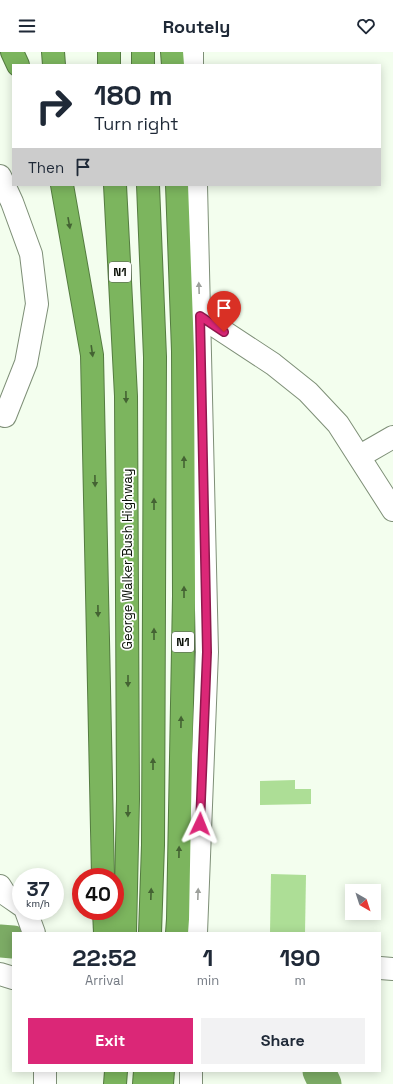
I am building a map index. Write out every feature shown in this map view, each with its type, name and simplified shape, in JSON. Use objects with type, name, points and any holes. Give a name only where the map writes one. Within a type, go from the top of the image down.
[{"type":"highway","points":[[12,52],[18,64]]},
{"type":"highway","points":[[53,52],[54,64]]},
{"type":"highway","points":[[109,52],[110,64]]},
{"type":"highway","points":[[143,52],[143,64]]},
{"type":"highway","points":[[62,186],[92,354],[103,868]]},
{"type":"highway","name":"George Walker Bush Highway","points":[[115,186],[126,404],[128,784],[125,932]]},
{"type":"highway","name":"George Walker Bush Highway","points":[[148,186],[155,357],[153,845],[150,932]]},
{"type":"highway","name":"N1","points":[[177,186],[183,352],[184,596],[177,932]]},
{"type":"highway","points":[[104,920],[105,932]]},
{"type":"highway","points":[[115,1084],[116,1072]]},
{"type":"highway","points":[[144,1084],[145,1072]]},
{"type":"highway","points":[[162,1084],[163,1072]]},
{"type":"street","points":[[0,176],[31,254],[37,304],[26,363],[5,416]]},
{"type":"street","points":[[196,186],[207,652],[196,932]]},
{"type":"street","points":[[200,316],[273,364],[308,392],[338,424],[360,456],[393,510]]},
{"type":"street","points":[[360,456],[393,437]]},
{"type":"street","points":[[0,886],[5,894],[12,899]]},
{"type":"street","points":[[29,920],[34,932]]},
{"type":"street","points":[[381,968],[393,969]]},
{"type":"street","points":[[0,974],[12,978]]},
{"type":"street","points":[[45,1072],[45,1084]]},
{"type":"street","points":[[191,1072],[191,1084]]},
{"type":"building","points":[[295,780],[295,789],[311,789],[311,804],[260,805],[260,781]]},
{"type":"building","points":[[271,874],[306,875],[305,932],[270,932]]},
{"type":"waterway","points":[[0,941],[12,942]]},
{"type":"waterway","points":[[319,1072],[325,1084]]},
{"type":"route","points":[[200,824],[207,652],[200,316],[224,332]]}]
